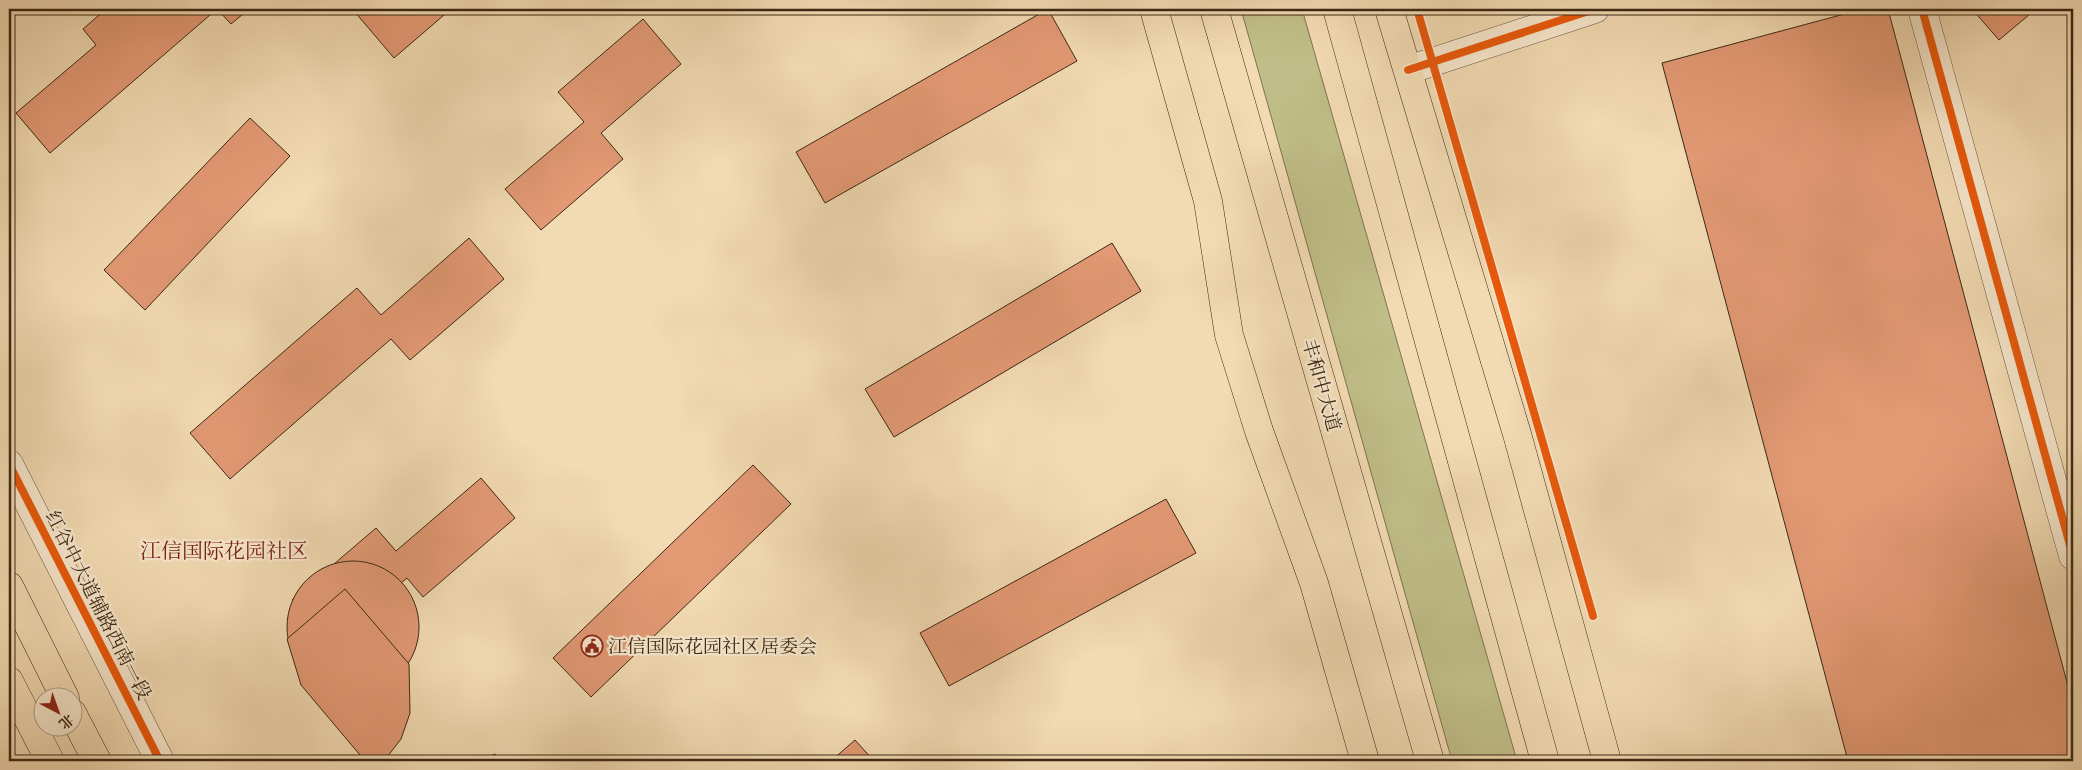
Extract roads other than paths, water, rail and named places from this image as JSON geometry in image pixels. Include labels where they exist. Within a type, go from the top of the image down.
[{"type":"main road","points":[[1154,9],[1208,202],[1229,335],[1259,431],[1314,583],[1366,761]]},
{"type":"main road","name":"丰和中大道","points":[[1214,9],[1430,761]]},
{"type":"main road","points":[[1337,9],[1545,761]]},
{"type":"main road","points":[[1389,9],[1517,434],[1608,761]]},
{"type":"main road","points":[[9,586],[60,688]]},
{"type":"main road","points":[[9,681],[50,761]]},
{"type":"main road","points":[[82,732],[97,761]]},
{"type":"street","points":[[1408,70],[1595,9]]},
{"type":"street","points":[[1922,9],[2073,556]]},
{"type":"street","name":"红谷中大道辅路西南一段","points":[[9,464],[160,761]]},
{"type":"place","name":"江信国际花园社区居委会","points":[[592,646]]},
{"type":"district","name":"江信国际花园社区","points":[[224,551]]}]
